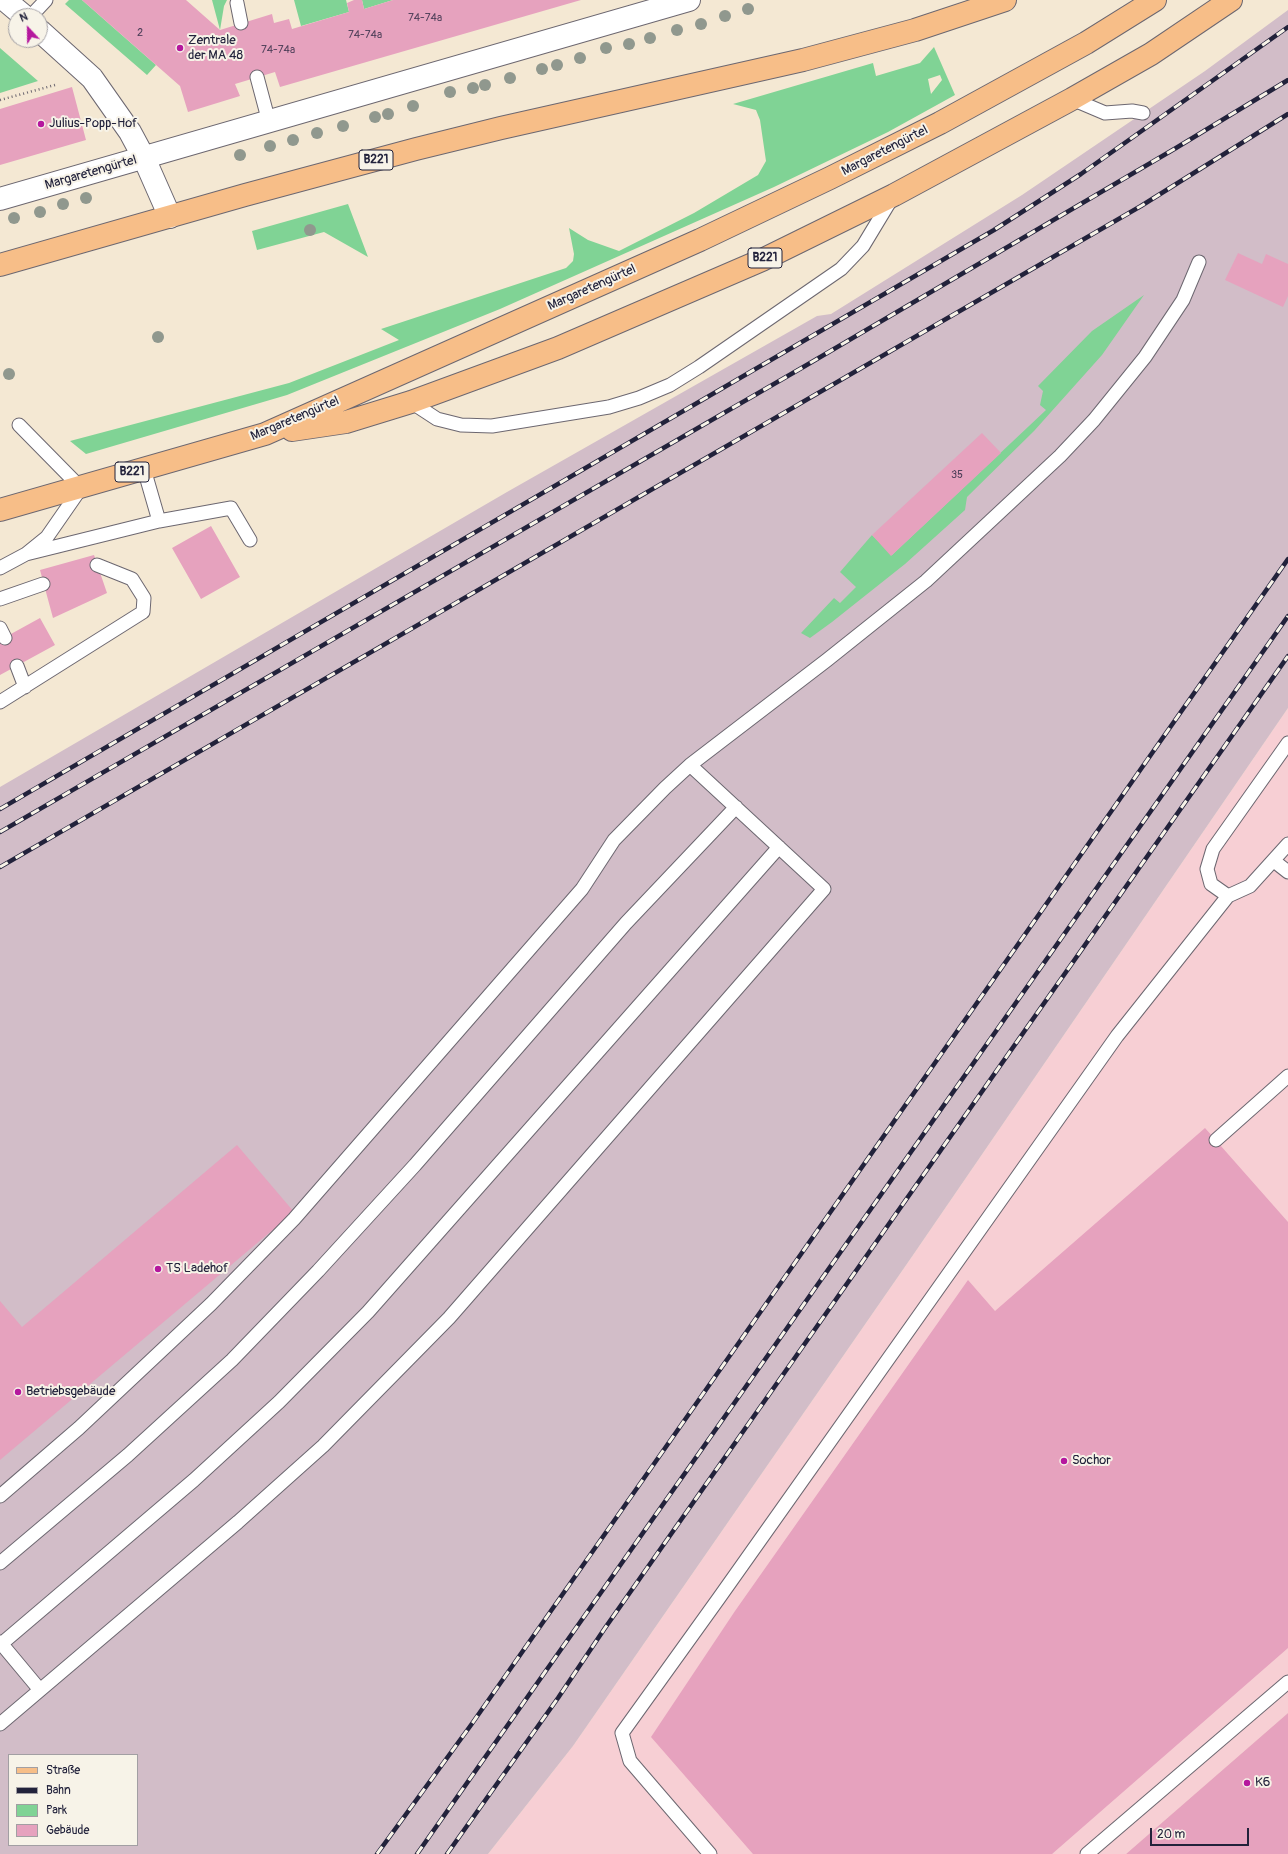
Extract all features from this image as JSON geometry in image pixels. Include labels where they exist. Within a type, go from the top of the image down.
[{"type":"main road","points":[[998,3],[1012,0]]},
{"type":"main road","name":"Margaretengürtel","points":[[0,510],[265,434],[693,243],[830,178],[954,116],[1086,43],[1155,0]]},
{"type":"main road","name":"B221","points":[[265,434],[346,422],[411,402],[558,348],[762,260],[894,195],[1072,100],[1151,54],[1231,0]]},
{"type":"main road","name":"B221","points":[[0,266],[379,159],[501,128],[803,60],[915,30],[998,3]]},
{"type":"street","points":[[5,0],[14,8]]},
{"type":"street","name":"Margaretengürtel","points":[[0,199],[269,122],[482,58],[689,0]]},
{"type":"street","points":[[48,38],[88,75],[130,132],[144,158],[170,217]]},
{"type":"lane","points":[[38,8],[46,0]]},
{"type":"lane","points":[[237,3],[241,23]]},
{"type":"lane","points":[[257,77],[269,122]]},
{"type":"lane","points":[[1072,100],[1105,113],[1126,111],[1143,113]]},
{"type":"lane","points":[[411,402],[437,419],[461,425],[492,426],[609,407],[639,398],[670,385],[699,367],[841,269],[863,246],[894,195]]},
{"type":"lane","points":[[0,1496],[79,1428],[211,1304],[294,1219],[582,890],[614,840],[665,788],[690,765],[926,581],[1060,456],[1094,420],[1145,357],[1183,300],[1199,262]]},
{"type":"lane","points":[[0,568],[26,554],[47,537],[81,488],[19,425]]},
{"type":"lane","points":[[144,469],[159,522]]},
{"type":"lane","points":[[26,554],[159,522],[232,508],[250,540]]},
{"type":"lane","points":[[0,702],[143,612],[144,598],[132,579],[97,565]]},
{"type":"lane","points":[[0,599],[43,584]]},
{"type":"lane","points":[[17,666],[25,687]]},
{"type":"lane","points":[[1228,896],[1211,884],[1207,869],[1213,850],[1288,743]]},
{"type":"lane","points":[[0,1724],[238,1522],[323,1446],[454,1312],[824,889],[690,765]]},
{"type":"lane","points":[[0,1563],[128,1455],[232,1360],[313,1277],[414,1165],[626,923],[736,807]]},
{"type":"lane","points":[[710,1854],[630,1761],[622,1733],[1117,1036],[1228,896],[1250,886],[1288,844]]},
{"type":"lane","points":[[40,1690],[0,1644],[194,1480],[279,1402],[368,1312],[779,847]]},
{"type":"lane","points":[[1274,860],[1288,872]]},
{"type":"lane","points":[[1216,1140],[1288,1076]]},
{"type":"lane","points":[[1087,1854],[1288,1682]]},
{"type":"path","points":[[0,100],[88,75]]},
{"type":"shaded area","points":[[1288,10],[1288,708],[911,1258],[573,1746],[488,1854],[0,1854],[0,787],[507,492],[817,316],[831,314],[1022,195],[1205,71]]},
{"type":"shaded area","name":"Sochor","points":[[1288,708],[1288,1713],[1126,1854],[488,1854],[573,1746],[911,1258]]},
{"type":"green space","points":[[69,0],[82,0],[156,65],[147,75],[65,4]]},
{"type":"green space","points":[[212,0],[227,0],[224,6],[220,30]]},
{"type":"green space","points":[[294,0],[346,0],[349,12],[301,26]]},
{"type":"green space","points":[[362,0],[393,0],[364,9]]},
{"type":"green space","points":[[934,47],[955,95],[888,132],[774,187],[500,309],[287,395],[86,454],[70,441],[289,383],[399,340],[381,329],[566,268],[573,261],[574,254],[569,228],[588,240],[619,251],[694,213],[758,175],[766,161],[760,120],[756,110],[733,104],[873,63],[876,76],[920,63]],"holes":[[[940,75],[942,80],[931,94],[928,79]]]},
{"type":"green space","points":[[0,48],[38,81],[0,93]]},
{"type":"green space","points":[[348,204],[368,257],[324,232],[257,250],[252,231]]},
{"type":"green space","points":[[1144,295],[1102,355],[1034,431],[967,497],[965,510],[905,564],[832,622],[810,638],[801,633],[834,598],[840,603],[856,587],[840,572],[872,535],[892,555],[1046,410],[1040,405],[1043,391],[1038,386],[1092,331]]},
{"type":"building","points":[[82,0],[186,0],[220,30],[272,14],[274,23],[289,19],[292,29],[349,12],[347,3],[354,0],[362,0],[364,9],[393,0],[581,0],[280,87],[275,72],[235,84],[240,96],[188,112],[180,86]]},
{"type":"building","name":"Julius-Popp-Hof","points":[[72,87],[86,140],[0,165],[0,109]]},
{"type":"building","points":[[1238,253],[1262,264],[1266,254],[1288,264],[1288,296],[1283,307],[1225,280]]},
{"type":"building","points":[[982,433],[1001,453],[891,556],[872,535]]},
{"type":"building","points":[[211,526],[240,577],[201,599],[172,548]]},
{"type":"building","points":[[94,555],[107,593],[53,618],[40,570]]},
{"type":"building","points":[[40,618],[55,645],[0,675],[0,640]]},
{"type":"building","name":"Sochor","points":[[1205,1128],[1288,1222],[1288,1648],[1052,1854],[753,1854],[651,1737],[735,1611],[968,1280],[995,1311]]},
{"type":"building","name":"TS Ladehof","points":[[237,1145],[294,1212],[0,1460],[0,1301],[22,1327]]},
{"type":"building","name":"K6","points":[[1288,1713],[1288,1854],[1126,1854]]},
{"type":"railway","points":[[0,809],[994,230],[1081,174],[1288,27]]},
{"type":"railway","points":[[0,832],[805,366],[1176,148],[1288,80]]},
{"type":"railway","points":[[0,867],[1141,206],[1288,114]]},
{"type":"railway","points":[[377,1854],[471,1725],[1288,559]]},
{"type":"railway","points":[[417,1854],[1288,616]]},
{"type":"railway","points":[[447,1854],[558,1698],[605,1628],[1288,656]]},
{"type":"place","name":"Zentrale der MA 48","points":[[180,48]]},
{"type":"place","name":"Julius-Popp-Hof","points":[[41,124]]},
{"type":"place","name":"TS Ladehof","points":[[158,1269]]},
{"type":"place","name":"Betriebsgebäude","points":[[18,1392]]},
{"type":"place","name":"Sochor","points":[[1064,1461]]},
{"type":"place","name":"K6","points":[[1247,1783]]}]
